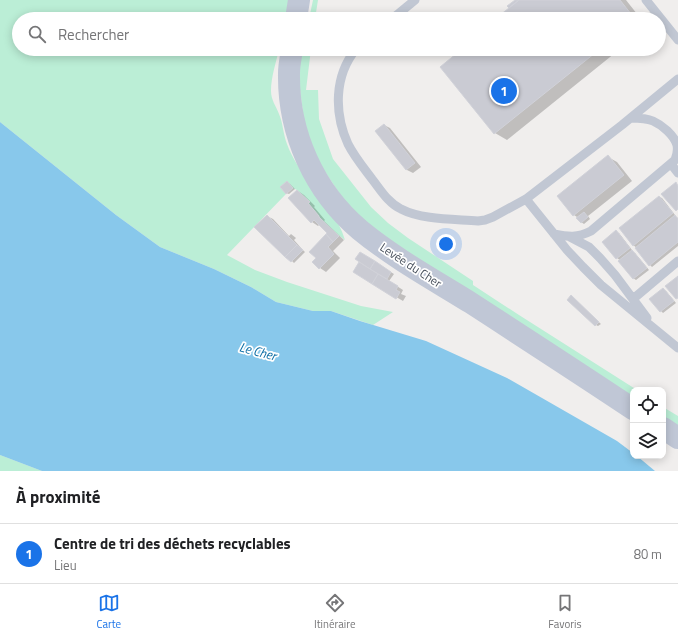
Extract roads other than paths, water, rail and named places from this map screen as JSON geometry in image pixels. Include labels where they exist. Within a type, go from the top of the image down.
[{"type":"street","points":[[297,12],[299,0]]},
{"type":"street","name":"Levée du Cher","points":[[291,56],[289,72],[290,91],[292,110],[299,142],[308,162],[324,189],[334,203],[348,218],[360,230],[399,259],[457,294],[630,406]]},
{"type":"street","points":[[666,430],[678,438]]},
{"type":"lane","points":[[400,12],[415,0]]},
{"type":"lane","points":[[646,0],[656,12]]},
{"type":"lane","points":[[666,25],[678,40]]},
{"type":"lane","points":[[351,56],[342,75],[338,94],[338,107],[348,144],[355,156],[388,200],[400,209],[414,215],[428,217],[485,220],[526,199],[631,118],[678,79]]},
{"type":"lane","points":[[570,237],[578,236],[591,231],[675,160],[678,150],[677,144],[669,132],[653,121],[631,118]]},
{"type":"lane","points":[[671,164],[678,173]]},
{"type":"lane","points":[[526,199],[554,234],[601,285],[678,348]]},
{"type":"lane","points":[[554,234],[570,237],[583,243],[595,252],[615,275],[654,329]]},
{"type":"lane","points":[[633,299],[678,261]]},
{"type":"water","name":"Le Cher","points":[[0,122],[116,215],[160,247],[214,269],[251,287],[276,302],[313,311],[331,311],[426,341],[507,378],[617,441],[630,451],[630,459],[641,459],[655,471],[42,471],[0,455]]},
{"type":"place","name":"Centre de tri des déchets recyclables","points":[[504,91]]}]
